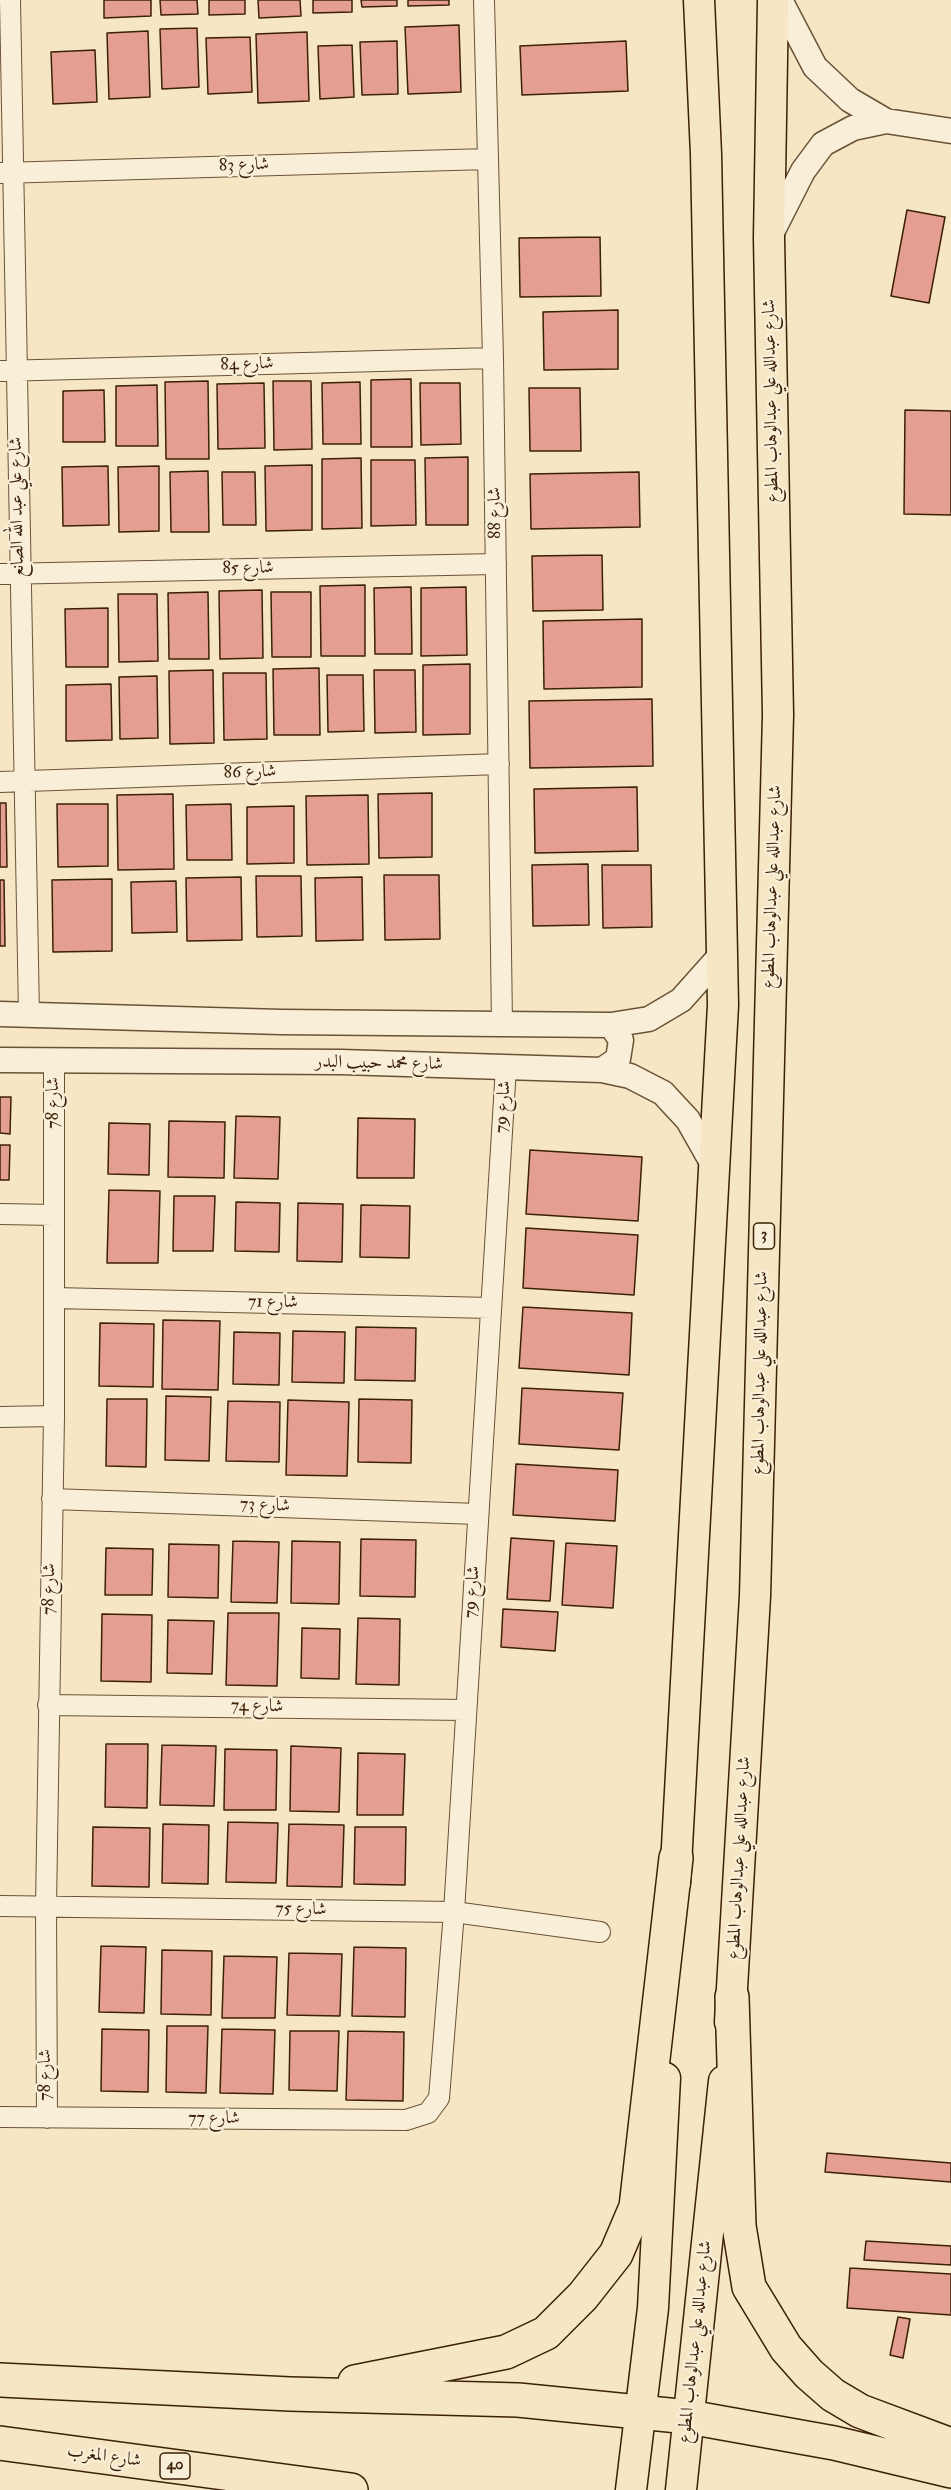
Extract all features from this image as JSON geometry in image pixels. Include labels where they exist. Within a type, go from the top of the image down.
[{"type":"highway","points":[[290,2394],[506,2352],[546,2333],[584,2296],[616,2254],[636,2207],[676,1858]]},
{"type":"highway","points":[[732,1997],[739,2226],[749,2287],[786,2348],[809,2374],[833,2395],[860,2411],[951,2445]]},
{"type":"highway","points":[[0,2380],[290,2394],[518,2400],[689,2417],[834,2443],[951,2471]]},
{"type":"highway","name":"شارع المغرب","points":[[0,2443],[351,2490]]},
{"type":"main road","points":[[632,2476],[653,2308],[723,1005],[706,154],[699,0]]},
{"type":"main road","name":"شارع عبدالله علي عبدالوهاب المطوع","points":[[682,2480],[732,1997],[755,1596],[778,715],[769,238],[773,0]]},
{"type":"street","name":"شارع علي عبد الله الصانع","points":[[10,0],[6,173],[9,574],[25,781],[29,1014]]},
{"type":"street","name":"شارع 88","points":[[484,0],[493,358],[502,1025]]},
{"type":"street","points":[[780,0],[806,54],[825,79],[850,100],[886,121]]},
{"type":"street","points":[[769,238],[802,171],[823,144],[853,128],[886,121],[951,131]]},
{"type":"street","name":"شارع 83","points":[[6,173],[487,159]]},
{"type":"street","name":"شارع 84","points":[[8,371],[493,358]]},
{"type":"street","name":"شارع 85","points":[[9,574],[496,564]]},
{"type":"street","name":"شارع 86","points":[[0,782],[499,764]]},
{"type":"street","points":[[0,1014],[281,1022],[611,1025],[649,1019],[681,1000],[722,954]]},
{"type":"street","points":[[341,1062],[332,1049],[333,1032],[346,1021]]},
{"type":"street","points":[[277,1063],[285,1050],[286,1043],[281,1022]]},
{"type":"street","points":[[602,1070],[618,1059],[621,1040],[611,1025]]},
{"type":"street","name":"شارع محمد حبيب البدر","points":[[0,1060],[341,1062],[602,1070],[630,1076],[663,1093],[688,1120],[714,1166]]},
{"type":"street","name":"شارع 78","points":[[47,2118],[46,1906],[54,1416],[54,1060]]},
{"type":"street","name":"شارع 79","points":[[428,2113],[439,2098],[454,1912],[506,1067]]},
{"type":"street","points":[[0,1214],[54,1215]]},
{"type":"street","name":"شارع 71","points":[[54,1298],[491,1308]]},
{"type":"street","points":[[0,1417],[54,1416]]},
{"type":"street","name":"شارع 73","points":[[52,1498],[478,1514]]},
{"type":"street","name":"شارع 74","points":[[48,1705],[466,1710]]},
{"type":"street","name":"شارع 75","points":[[0,1906],[454,1912],[600,1932]]},
{"type":"street","name":"شارع 77","points":[[0,2117],[406,2120],[428,2113]]},
{"type":"building","points":[[104,0],[151,0],[151,16],[104,18]]},
{"type":"building","points":[[160,0],[197,0],[198,14],[161,15]]},
{"type":"building","points":[[209,0],[245,0],[245,14],[209,15]]},
{"type":"building","points":[[258,0],[300,0],[301,16],[259,18]]},
{"type":"building","points":[[313,0],[352,0],[352,12],[313,13]]},
{"type":"building","points":[[361,0],[397,0],[397,6],[362,7]]},
{"type":"building","points":[[408,0],[449,0],[449,5],[408,6]]},
{"type":"building","points":[[459,25],[461,92],[408,94],[405,27]]},
{"type":"building","points":[[197,28],[199,87],[162,89],[160,29]]},
{"type":"building","points":[[148,31],[150,97],[109,99],[107,33]]},
{"type":"building","points":[[307,32],[309,101],[258,103],[256,34]]},
{"type":"building","points":[[250,37],[252,92],[208,94],[206,38]]},
{"type":"building","points":[[397,41],[398,94],[362,95],[360,42]]},
{"type":"building","points":[[626,41],[628,91],[522,95],[520,46]]},
{"type":"building","points":[[352,45],[354,97],[320,99],[318,46]]},
{"type":"building","points":[[95,50],[97,102],[53,104],[51,52]]},
{"type":"building","points":[[907,210],[945,217],[929,303],[891,296]]},
{"type":"building","points":[[600,237],[601,296],[520,297],[519,238]]},
{"type":"building","points":[[618,310],[618,369],[544,370],[543,312]]},
{"type":"building","points":[[411,379],[412,447],[371,447],[371,380]]},
{"type":"building","points":[[208,381],[209,459],[166,459],[165,382]]},
{"type":"building","points":[[273,381],[311,381],[312,449],[274,450]]},
{"type":"building","points":[[360,382],[361,444],[323,444],[322,383]]},
{"type":"building","points":[[264,383],[265,448],[218,449],[217,384]]},
{"type":"building","points":[[420,383],[460,383],[461,444],[421,445]]},
{"type":"building","points":[[157,385],[158,446],[116,446],[116,386]]},
{"type":"building","points":[[529,388],[580,388],[581,451],[530,451]]},
{"type":"building","points":[[104,390],[105,442],[63,442],[63,391]]},
{"type":"building","points":[[905,410],[951,411],[951,515],[904,514]]},
{"type":"building","points":[[468,457],[468,525],[426,525],[425,458]]},
{"type":"building","points":[[361,458],[362,528],[322,529],[322,459]]},
{"type":"building","points":[[371,460],[415,460],[416,525],[371,526]]},
{"type":"building","points":[[312,465],[312,530],[266,531],[265,466]]},
{"type":"building","points":[[108,466],[109,525],[63,526],[62,467]]},
{"type":"building","points":[[159,466],[159,531],[119,532],[118,467]]},
{"type":"building","points":[[208,471],[209,532],[171,532],[170,472]]},
{"type":"building","points":[[222,472],[255,472],[256,525],[223,525]]},
{"type":"building","points":[[639,472],[640,527],[531,529],[530,474]]},
{"type":"building","points":[[602,555],[603,610],[533,611],[532,556]]},
{"type":"building","points":[[365,585],[365,656],[321,656],[320,586]]},
{"type":"building","points":[[411,587],[412,654],[375,654],[374,588]]},
{"type":"building","points":[[466,587],[467,655],[421,656],[421,588]]},
{"type":"building","points":[[262,590],[263,658],[220,659],[219,591]]},
{"type":"building","points":[[208,592],[209,659],[169,659],[168,593]]},
{"type":"building","points":[[271,592],[311,592],[311,657],[272,657]]},
{"type":"building","points":[[118,594],[157,594],[158,661],[119,662]]},
{"type":"building","points":[[108,608],[108,667],[66,667],[65,609]]},
{"type":"building","points":[[642,619],[642,687],[544,689],[543,621]]},
{"type":"building","points":[[470,664],[470,734],[423,735],[423,665]]},
{"type":"building","points":[[319,668],[320,735],[274,735],[273,669]]},
{"type":"building","points":[[213,670],[214,743],[170,744],[169,671]]},
{"type":"building","points":[[374,670],[415,670],[416,732],[375,733]]},
{"type":"building","points":[[223,673],[266,673],[267,739],[224,740]]},
{"type":"building","points":[[327,675],[363,675],[364,731],[328,732]]},
{"type":"building","points":[[157,676],[158,738],[120,739],[119,677]]},
{"type":"building","points":[[111,684],[112,740],[66,741],[66,685]]},
{"type":"building","points":[[652,699],[653,766],[530,768],[529,701]]},
{"type":"building","points":[[637,787],[638,851],[535,853],[534,789]]},
{"type":"building","points":[[432,793],[432,857],[379,858],[378,794]]},
{"type":"building","points":[[173,794],[174,869],[118,870],[117,795]]},
{"type":"building","points":[[368,795],[369,864],[307,865],[306,796]]},
{"type":"building","points":[[0,803],[6,803],[7,867],[0,867]]},
{"type":"building","points":[[57,804],[108,804],[108,866],[58,867]]},
{"type":"building","points":[[231,804],[232,860],[187,860],[186,805]]},
{"type":"building","points":[[294,806],[294,863],[247,864],[247,807]]},
{"type":"building","points":[[588,864],[589,925],[533,926],[532,865]]},
{"type":"building","points":[[602,865],[651,865],[652,927],[603,928]]},
{"type":"building","points":[[384,875],[439,875],[440,939],[385,940]]},
{"type":"building","points":[[256,876],[301,876],[302,936],[257,937]]},
{"type":"building","points":[[241,877],[242,940],[187,941],[186,878]]},
{"type":"building","points":[[362,877],[363,940],[316,941],[315,878]]},
{"type":"building","points":[[112,879],[112,951],[53,952],[52,880]]},
{"type":"building","points":[[0,880],[4,880],[5,946],[0,946]]},
{"type":"building","points":[[176,881],[177,932],[132,933],[131,882]]},
{"type":"building","points":[[0,1097],[11,1097],[10,1134],[0,1133]]},
{"type":"building","points":[[236,1116],[280,1117],[278,1179],[234,1178]]},
{"type":"building","points":[[358,1118],[415,1119],[414,1178],[357,1178]]},
{"type":"building","points":[[169,1121],[225,1122],[224,1178],[168,1177]]},
{"type":"building","points":[[109,1123],[150,1124],[149,1175],[108,1174]]},
{"type":"building","points":[[0,1145],[10,1145],[9,1180],[0,1180]]},
{"type":"building","points":[[530,1150],[642,1157],[638,1221],[526,1214]]},
{"type":"building","points":[[109,1190],[160,1191],[158,1263],[107,1263]]},
{"type":"building","points":[[174,1196],[215,1196],[213,1251],[173,1251]]},
{"type":"building","points":[[236,1202],[280,1203],[279,1252],[235,1251]]},
{"type":"building","points":[[298,1203],[343,1204],[342,1262],[297,1261]]},
{"type":"building","points":[[361,1205],[410,1206],[409,1258],[360,1257]]},
{"type":"building","points":[[526,1228],[638,1235],[634,1295],[523,1288]]},
{"type":"building","points":[[523,1307],[632,1313],[629,1375],[519,1368]]},
{"type":"building","points":[[163,1320],[220,1321],[218,1390],[162,1389]]},
{"type":"building","points":[[100,1323],[154,1324],[153,1387],[99,1386]]},
{"type":"building","points":[[356,1327],[416,1328],[415,1381],[355,1380]]},
{"type":"building","points":[[293,1331],[345,1332],[344,1383],[292,1382]]},
{"type":"building","points":[[234,1332],[280,1333],[279,1385],[233,1384]]},
{"type":"building","points":[[522,1388],[623,1393],[619,1450],[519,1444]]},
{"type":"building","points":[[166,1396],[211,1397],[209,1461],[165,1460]]},
{"type":"building","points":[[107,1399],[147,1399],[146,1467],[106,1466]]},
{"type":"building","points":[[359,1399],[412,1400],[411,1463],[358,1462]]},
{"type":"building","points":[[288,1400],[349,1402],[347,1476],[286,1475]]},
{"type":"building","points":[[228,1401],[280,1402],[279,1462],[226,1461]]},
{"type":"building","points":[[516,1464],[618,1470],[615,1521],[513,1515]]},
{"type":"building","points":[[511,1538],[554,1541],[550,1601],[507,1599]]},
{"type":"building","points":[[361,1539],[416,1540],[415,1597],[360,1596]]},
{"type":"building","points":[[233,1541],[279,1542],[277,1603],[231,1602]]},
{"type":"building","points":[[292,1541],[340,1542],[339,1604],[291,1603]]},
{"type":"building","points":[[566,1543],[617,1546],[613,1608],[562,1605]]},
{"type":"building","points":[[169,1544],[219,1545],[218,1598],[168,1597]]},
{"type":"building","points":[[106,1548],[153,1549],[152,1595],[105,1595]]},
{"type":"building","points":[[503,1609],[558,1612],[555,1651],[501,1647]]},
{"type":"building","points":[[228,1613],[279,1613],[277,1686],[226,1685]]},
{"type":"building","points":[[102,1614],[152,1615],[151,1682],[101,1681]]},
{"type":"building","points":[[358,1618],[400,1619],[399,1685],[356,1684]]},
{"type":"building","points":[[168,1620],[214,1621],[212,1674],[167,1673]]},
{"type":"building","points":[[302,1628],[340,1629],[339,1679],[301,1678]]},
{"type":"building","points":[[106,1744],[148,1744],[147,1808],[105,1807]]},
{"type":"building","points":[[162,1745],[216,1746],[214,1806],[160,1805]]},
{"type":"building","points":[[291,1746],[341,1748],[339,1812],[290,1811]]},
{"type":"building","points":[[225,1749],[277,1750],[276,1810],[224,1810]]},
{"type":"building","points":[[358,1753],[405,1754],[403,1815],[357,1815]]},
{"type":"building","points":[[228,1822],[278,1823],[276,1883],[226,1882]]},
{"type":"building","points":[[163,1824],[209,1825],[208,1884],[162,1883]]},
{"type":"building","points":[[289,1824],[344,1825],[342,1887],[287,1886]]},
{"type":"building","points":[[93,1827],[150,1828],[149,1887],[92,1886]]},
{"type":"building","points":[[355,1827],[406,1827],[405,1885],[354,1884]]},
{"type":"building","points":[[101,1946],[146,1947],[144,2013],[99,2012]]},
{"type":"building","points":[[354,1947],[406,1948],[405,2017],[352,2016]]},
{"type":"building","points":[[162,1950],[212,1951],[211,2015],[161,2014]]},
{"type":"building","points":[[289,1953],[342,1954],[340,2016],[287,2015]]},
{"type":"building","points":[[224,1956],[277,1957],[275,2018],[222,2018]]},
{"type":"building","points":[[167,2026],[208,2026],[206,2093],[166,2092]]},
{"type":"building","points":[[102,2029],[149,2030],[148,2092],[101,2091]]},
{"type":"building","points":[[222,2029],[275,2030],[273,2094],[220,2093]]},
{"type":"building","points":[[290,2031],[339,2031],[337,2091],[289,2090]]},
{"type":"building","points":[[348,2031],[404,2032],[403,2101],[346,2100]]},
{"type":"building","points":[[827,2153],[951,2163],[951,2182],[825,2172]]},
{"type":"building","points":[[866,2241],[951,2246],[951,2265],[864,2260]]},
{"type":"building","points":[[850,2268],[951,2274],[951,2315],[847,2308]]},
{"type":"building","points":[[898,2317],[910,2319],[903,2358],[890,2355]]}]
